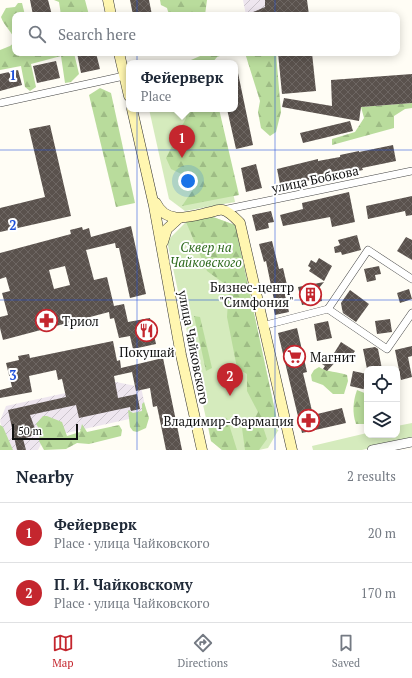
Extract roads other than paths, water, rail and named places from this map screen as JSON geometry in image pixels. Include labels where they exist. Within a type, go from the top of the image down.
[{"type":"main road","points":[[108,0],[110,12]]},
{"type":"main road","points":[[120,56],[126,84]]},
{"type":"main road","name":"улица Чайковского","points":[[133,112],[163,248],[181,355],[202,450]]},
{"type":"main road","name":"улица Чайковского","points":[[152,196],[163,213],[169,217],[179,218]]},
{"type":"main road","points":[[179,218],[222,210],[233,216],[240,223],[262,326],[292,450]]},
{"type":"main road","name":"улица Чайковского","points":[[163,248],[163,241],[167,229],[179,218]]},
{"type":"street","points":[[0,104],[124,76]]},
{"type":"street","name":"улица Бобкова","points":[[222,210],[412,171]]},
{"type":"street","points":[[262,326],[328,309],[368,250],[412,279]]},
{"type":"street","points":[[328,309],[388,348],[412,313]]},
{"type":"street","points":[[372,450],[412,442]]},
{"type":"place","name":"Фейерверк","points":[[182,158]]},
{"type":"place","name":"Бизнес-центр \"Симфония\"","points":[[310,294]]},
{"type":"place","name":"Триол","points":[[47,321]]},
{"type":"place","name":"Покушай","points":[[147,330]]},
{"type":"place","name":"Магнит","points":[[294,357]]},
{"type":"place","name":"П. И. Чайковскому","points":[[230,396]]},
{"type":"place","name":"Владимир-Фармация","points":[[309,421]]},
{"type":"park label","name":"Сквер на Чайковского","points":[[206,254]]}]
